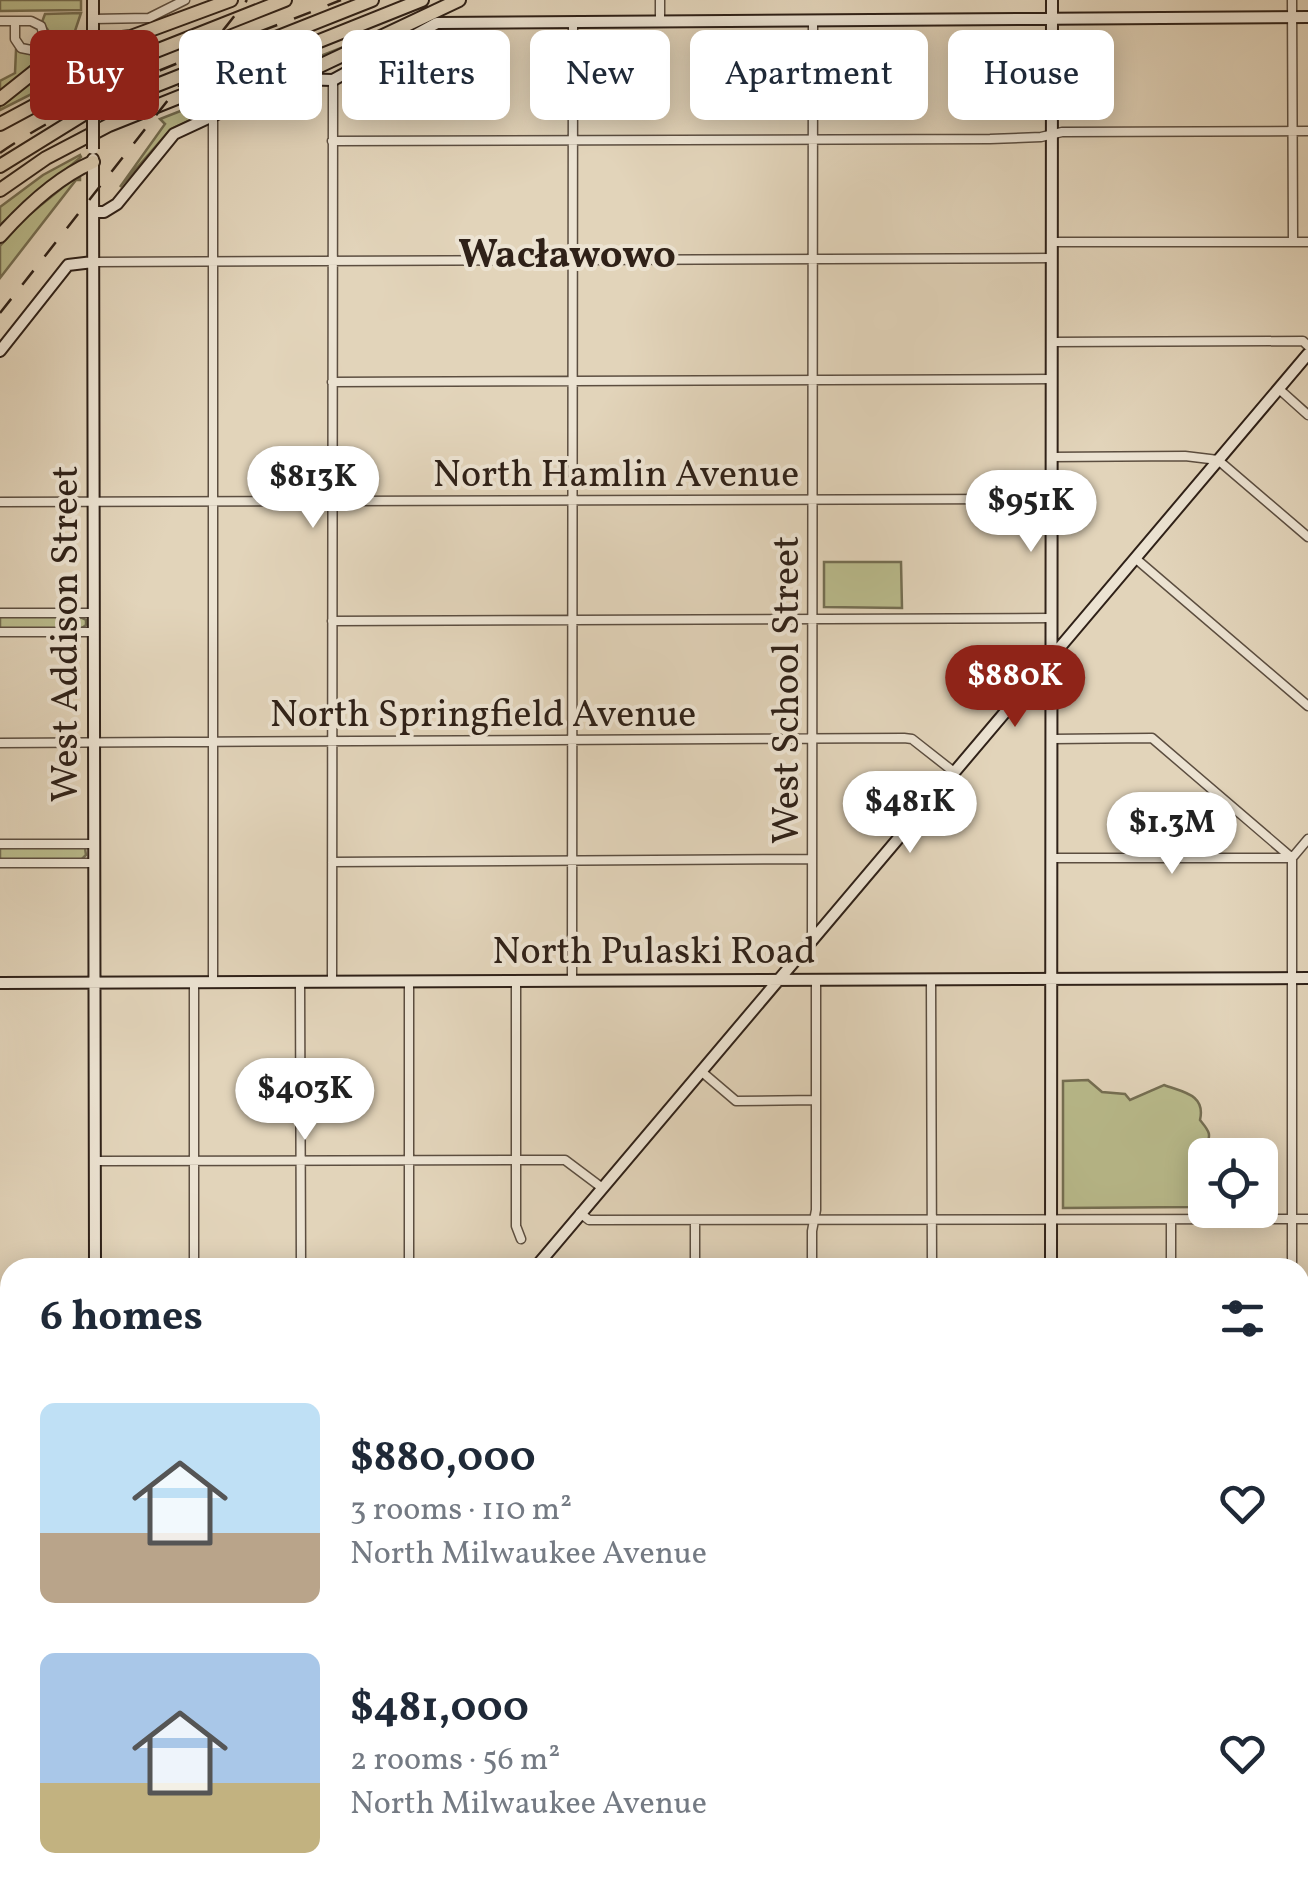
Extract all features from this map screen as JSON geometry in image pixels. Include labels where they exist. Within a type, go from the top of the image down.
[{"type":"highway","points":[[155,30],[231,0]]},
{"type":"highway","points":[[0,124],[71,86],[285,0]]},
{"type":"highway","points":[[0,166],[84,114],[372,0]]},
{"type":"highway","points":[[0,190],[46,158],[109,125],[422,0]]},
{"type":"highway","points":[[322,65],[459,0]]},
{"type":"highway","points":[[0,99],[30,75]]},
{"type":"highway","points":[[0,236],[93,156]]},
{"type":"main road","name":"West Addison Street","points":[[93,0],[93,30]]},
{"type":"main road","points":[[1051,1258],[1052,0]]},
{"type":"main road","points":[[322,80],[333,80],[437,23],[1308,17]]},
{"type":"main road","name":"West Addison Street","points":[[93,120],[94,1258]]},
{"type":"main road","points":[[94,212],[104,212],[117,204],[174,134],[205,120]]},
{"type":"main road","points":[[0,351],[68,265],[93,262]]},
{"type":"main road","points":[[543,1258],[1308,354]]},
{"type":"main road","name":"North Pulaski Road","points":[[0,983],[1308,978]]},
{"type":"street","points":[[93,18],[149,18],[184,0]]},
{"type":"street","points":[[660,0],[660,21]]},
{"type":"street","points":[[1292,0],[1293,242]]},
{"type":"street","name":"West School Street","points":[[812,20],[812,941]]},
{"type":"street","points":[[0,22],[31,21],[41,26],[44,36],[40,46],[31,50],[21,48],[15,39],[15,22]]},
{"type":"street","points":[[572,22],[572,980]]},
{"type":"street","points":[[332,982],[333,80]]},
{"type":"street","points":[[213,982],[214,120]]},
{"type":"street","points":[[332,142],[990,139],[1079,132],[1308,131]]},
{"type":"street","points":[[1052,242],[1308,242]]},
{"type":"street","points":[[93,262],[1052,258]]},
{"type":"street","points":[[1052,342],[1303,342],[1308,346]]},
{"type":"street","points":[[332,382],[1052,378]]},
{"type":"street","points":[[1278,389],[1308,415]]},
{"type":"street","points":[[1052,457],[1185,456],[1218,460],[1308,537]]},
{"type":"street","name":"North Hamlin Avenue","points":[[0,502],[1051,500]]},
{"type":"street","points":[[1135,558],[1308,706]]},
{"type":"street","points":[[0,613],[94,613]]},
{"type":"street","points":[[332,621],[1051,618]]},
{"type":"street","points":[[0,632],[94,632]]},
{"type":"street","name":"North Springfield Avenue","points":[[0,743],[909,738],[954,772]]},
{"type":"street","points":[[1052,739],[1152,738],[1292,858]]},
{"type":"street","points":[[1292,1258],[1292,858],[1308,838]]},
{"type":"street","points":[[0,844],[94,844]]},
{"type":"street","points":[[1052,858],[1292,858]]},
{"type":"street","points":[[332,862],[812,859]]},
{"type":"street","points":[[0,863],[94,863]]},
{"type":"street","points":[[812,1258],[816,980]]},
{"type":"street","points":[[932,980],[932,1258]]},
{"type":"street","points":[[409,981],[409,1258]]},
{"type":"street","points":[[516,981],[516,1226],[521,1240]]},
{"type":"street","points":[[194,982],[194,1258]]},
{"type":"street","points":[[300,982],[301,1258]]},
{"type":"street","points":[[702,1072],[736,1101],[816,1100]]},
{"type":"street","points":[[94,1162],[566,1160],[601,1187]]},
{"type":"street","points":[[580,1213],[589,1220],[1308,1219]]},
{"type":"street","points":[[695,1220],[696,1258]]},
{"type":"street","points":[[1171,1258],[1172,1220]]},
{"type":"green space","points":[[0,0],[81,0],[81,10],[0,11]]},
{"type":"green space","points":[[81,13],[75,30],[48,30],[42,22],[45,14]]},
{"type":"green space","points":[[16,50],[30,53],[30,68],[0,93],[0,81],[15,73]]},
{"type":"green space","points":[[30,81],[30,95],[0,110],[0,104]]},
{"type":"green space","points":[[179,112],[179,120],[190,120],[171,129],[120,187],[165,124],[160,119]]},
{"type":"green space","points":[[80,155],[0,225],[0,207],[43,175]]},
{"type":"green space","points":[[80,178],[0,278],[0,246],[25,218],[73,179]]},
{"type":"green space","points":[[824,562],[901,562],[902,608],[824,607]]},
{"type":"green space","points":[[0,616],[78,616],[86,620],[86,625],[81,629],[0,630]]},
{"type":"green space","points":[[0,848],[85,848],[82,859],[0,860]]},
{"type":"green space","points":[[1088,1080],[1102,1092],[1125,1094],[1130,1100],[1164,1085],[1196,1099],[1209,1138],[1188,1138],[1188,1207],[1063,1208],[1063,1081]]},
{"type":"railway","points":[[0,313],[247,0]]},
{"type":"railway","points":[[0,153],[122,86],[341,0]]},
{"type":"district","name":"Wacławowo","points":[[567,253]]}]
